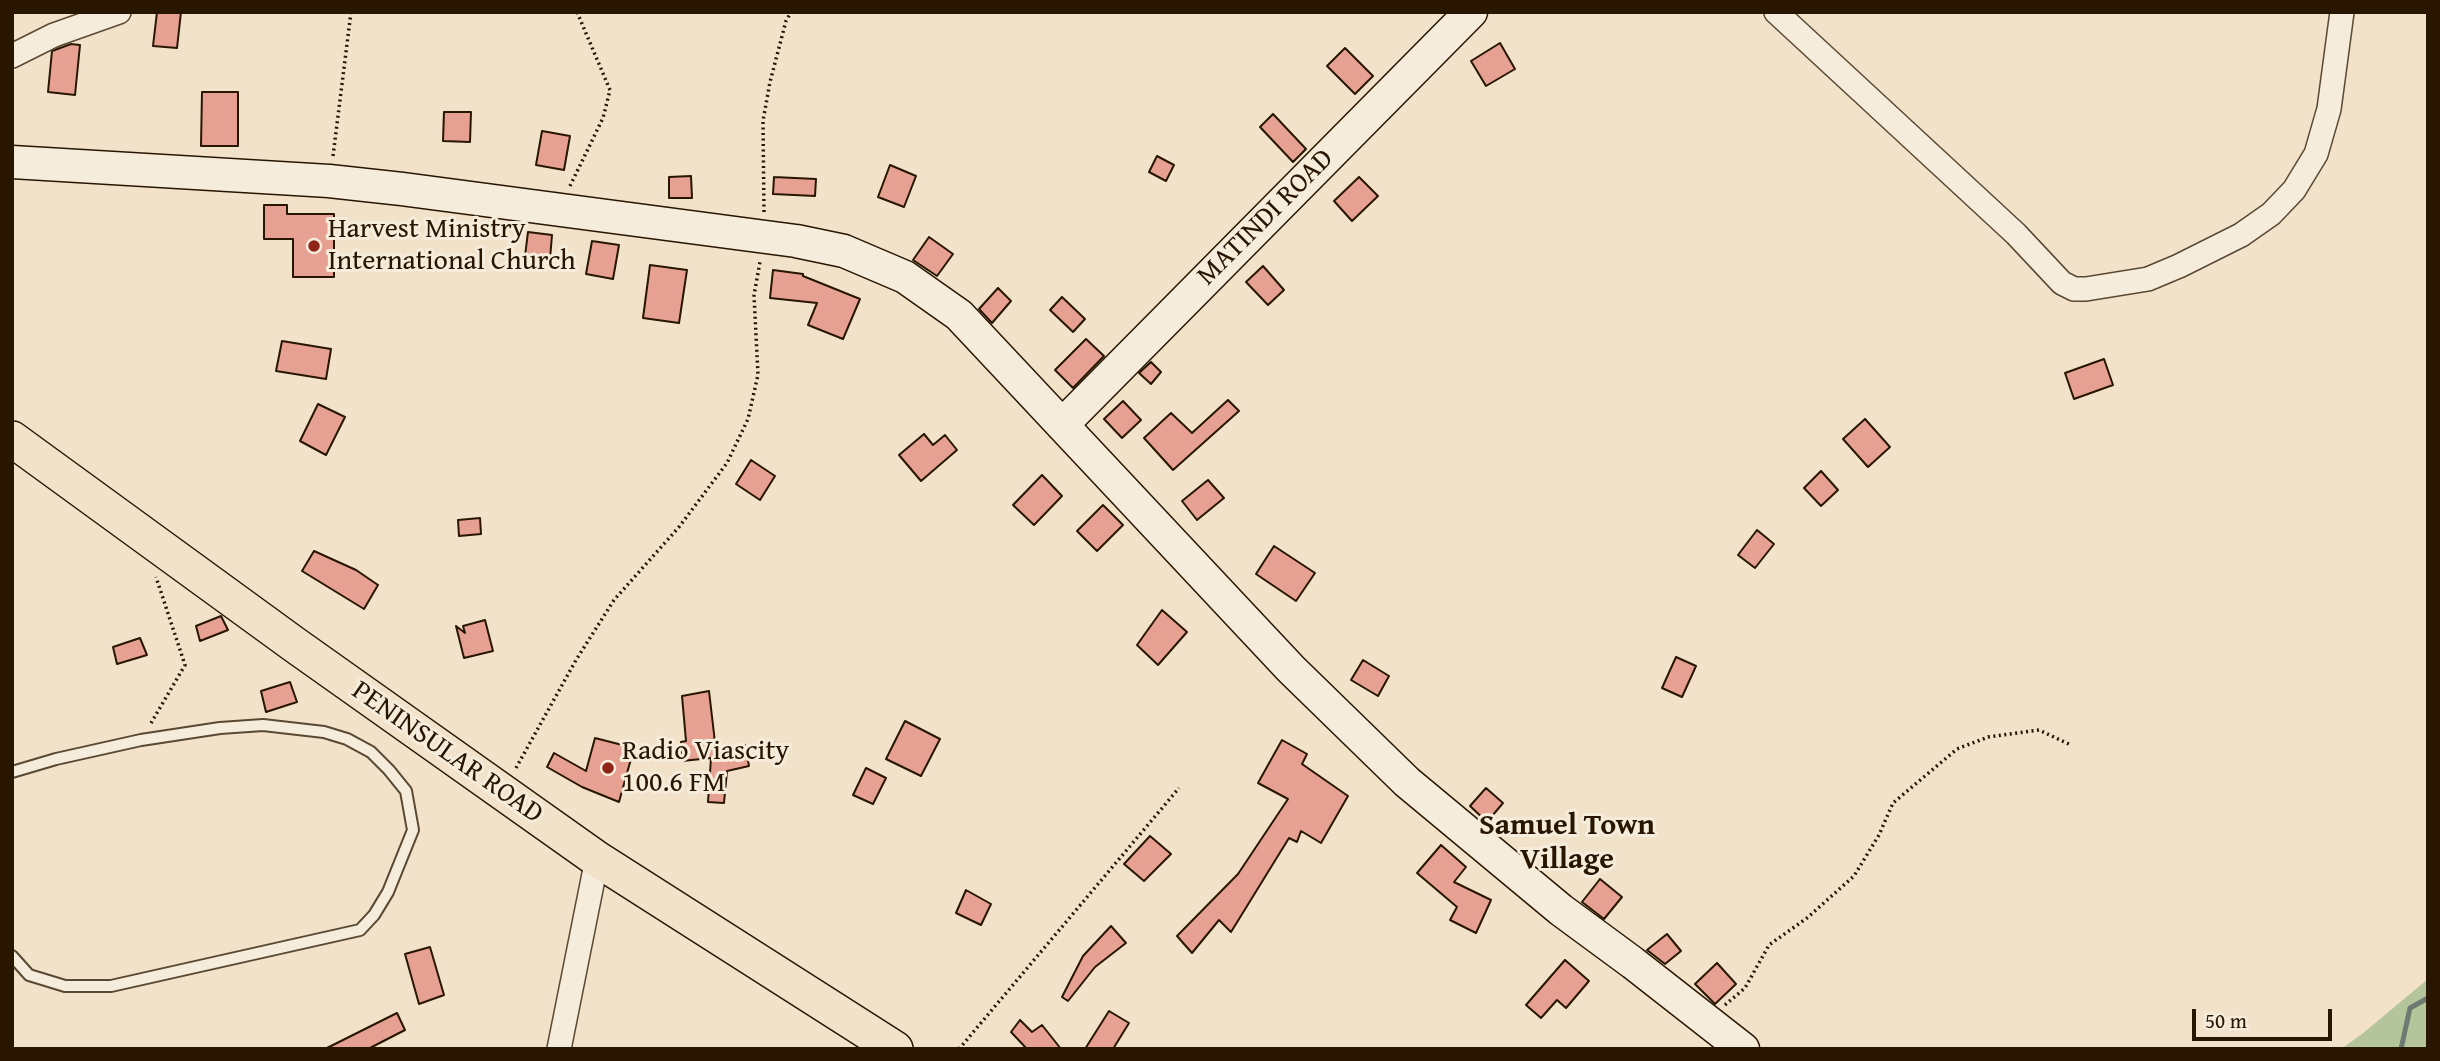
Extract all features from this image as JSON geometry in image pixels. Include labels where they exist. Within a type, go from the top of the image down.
[{"type":"main road","name":"PENINSULAR ROAD","points":[[12,439],[295,645],[597,859],[895,1049]]},
{"type":"street","points":[[12,56],[54,35],[119,12]]},
{"type":"street","name":"MATINDI ROAD","points":[[1062,425],[1471,12]]},
{"type":"street","points":[[1776,12],[2006,225],[2062,283],[2074,289],[2148,279],[2241,235],[2271,214],[2294,190],[2316,154],[2329,109],[2342,12]]},
{"type":"street","points":[[12,162],[329,181],[559,210],[764,237],[844,251],[905,277],[959,315],[1291,669],[1408,782],[1561,910],[1743,1049]]},
{"type":"street","points":[[559,1049],[597,859]]},
{"type":"lane","points":[[12,772],[141,740],[220,728],[263,725],[324,732],[347,739],[371,752],[406,791],[413,830],[388,892],[374,915],[360,930],[111,986],[65,986],[29,975],[12,956]]},
{"type":"path","points":[[329,181],[351,12]]},
{"type":"path","points":[[559,210],[603,118],[610,90],[577,12]]},
{"type":"path","points":[[503,793],[576,660],[614,600],[679,527],[727,463],[748,419],[758,375],[754,295],[764,237],[763,121],[786,21],[792,12]]},
{"type":"path","points":[[141,740],[185,665],[156,577]]},
{"type":"path","points":[[1707,1021],[1745,988],[1769,945],[1807,918],[1854,876],[1879,835],[1893,803],[1957,749],[1988,737],[2039,730],[2071,745]]},
{"type":"path","points":[[959,1049],[1179,788]]},
{"type":"green space","points":[[2428,979],[2428,1049],[2341,1049],[2362,1034]]},
{"type":"building","points":[[157,12],[181,12],[177,48],[153,46]]},
{"type":"building","points":[[1500,43],[1515,69],[1486,86],[1471,61]]},
{"type":"building","points":[[71,44],[80,45],[75,95],[48,92],[52,51]]},
{"type":"building","points":[[1345,48],[1373,76],[1355,94],[1327,66]]},
{"type":"building","points":[[202,92],[238,92],[238,146],[201,146]]},
{"type":"building","points":[[444,112],[471,112],[470,142],[443,141]]},
{"type":"building","points":[[1273,114],[1306,149],[1293,162],[1260,127]]},
{"type":"building","points":[[542,131],[570,136],[564,170],[536,165]]},
{"type":"building","points":[[1157,156],[1174,165],[1166,181],[1149,172]]},
{"type":"building","points":[[890,165],[916,176],[904,207],[878,197]]},
{"type":"building","points":[[691,176],[692,198],[669,198],[669,177]]},
{"type":"building","points":[[774,177],[816,179],[815,196],[773,194]]},
{"type":"building","points":[[1359,177],[1378,196],[1352,221],[1334,201]]},
{"type":"building","name":"Harvest Ministry International Church","points":[[264,205],[287,205],[287,214],[334,214],[334,277],[293,277],[293,239],[264,239]]},
{"type":"building","points":[[528,232],[552,235],[550,259],[525,256]]},
{"type":"building","points":[[929,237],[953,254],[937,276],[913,260]]},
{"type":"building","points":[[592,241],[619,245],[613,279],[586,274]]},
{"type":"building","points":[[650,265],[687,270],[679,323],[643,318]]},
{"type":"building","points":[[1263,266],[1284,290],[1268,305],[1246,282]]},
{"type":"building","points":[[773,270],[803,274],[860,299],[843,339],[808,325],[817,303],[770,298]]},
{"type":"building","points":[[998,288],[1011,301],[992,323],[979,309]]},
{"type":"building","points":[[1062,297],[1085,319],[1073,332],[1050,310]]},
{"type":"building","points":[[1086,339],[1104,356],[1073,388],[1055,370]]},
{"type":"building","points":[[282,341],[331,349],[326,379],[276,371]]},
{"type":"building","points":[[2104,359],[2113,385],[2074,399],[2065,373]]},
{"type":"building","points":[[1151,362],[1161,372],[1151,384],[1139,373]]},
{"type":"building","points":[[1228,400],[1239,411],[1173,470],[1144,438],[1171,413],[1192,433]]},
{"type":"building","points":[[1123,401],[1141,420],[1122,438],[1104,419]]},
{"type":"building","points":[[318,404],[345,417],[326,455],[300,441]]},
{"type":"building","points":[[1865,419],[1890,447],[1868,467],[1843,439]]},
{"type":"building","points":[[924,434],[933,445],[945,435],[957,450],[921,481],[899,455]]},
{"type":"building","points":[[751,460],[775,476],[760,500],[736,484]]},
{"type":"building","points":[[1821,471],[1838,490],[1821,506],[1804,488]]},
{"type":"building","points":[[1042,475],[1062,496],[1034,525],[1013,505]]},
{"type":"building","points":[[1208,480],[1224,498],[1197,520],[1182,501]]},
{"type":"building","points":[[1103,505],[1123,525],[1097,551],[1077,531]]},
{"type":"building","points":[[480,518],[481,534],[459,536],[458,520]]},
{"type":"building","points":[[1757,530],[1774,544],[1755,568],[1738,555]]},
{"type":"building","points":[[1274,546],[1315,573],[1296,601],[1256,574]]},
{"type":"building","points":[[314,551],[356,570],[378,585],[364,609],[302,571]]},
{"type":"building","points":[[1162,610],[1187,632],[1158,665],[1137,645]]},
{"type":"building","points":[[221,616],[228,630],[200,641],[196,626]]},
{"type":"building","points":[[485,620],[493,651],[464,658],[456,626],[465,633],[463,626]]},
{"type":"building","points":[[140,638],[147,655],[117,664],[113,647]]},
{"type":"building","points":[[1676,657],[1696,666],[1682,697],[1662,688]]},
{"type":"building","points":[[1363,660],[1389,676],[1378,696],[1351,680]]},
{"type":"building","points":[[290,682],[297,702],[266,712],[261,691]]},
{"type":"building","points":[[709,691],[716,751],[745,745],[749,766],[727,771],[724,803],[708,802],[711,758],[682,761],[681,742],[686,741],[682,696]]},
{"type":"building","points":[[905,721],[940,739],[921,776],[886,759]]},
{"type":"building","name":"Radio Viascity 100.6 FM","points":[[595,738],[634,748],[619,802],[582,787],[547,767],[554,753],[586,771]]},
{"type":"building","points":[[1282,740],[1307,754],[1302,764],[1348,796],[1321,843],[1301,831],[1297,842],[1289,838],[1231,932],[1219,920],[1192,953],[1177,936],[1238,874],[1288,799],[1258,783]]},
{"type":"building","points":[[866,768],[886,778],[873,804],[853,795]]},
{"type":"building","points":[[1486,788],[1503,803],[1487,822],[1470,806]]},
{"type":"building","points":[[1150,836],[1171,854],[1144,881],[1124,864]]},
{"type":"building","points":[[1441,845],[1466,867],[1454,882],[1491,900],[1476,933],[1450,920],[1457,907],[1417,873]]},
{"type":"building","points":[[1600,879],[1622,897],[1604,919],[1582,902]]},
{"type":"building","points":[[966,890],[991,904],[981,925],[956,913]]},
{"type":"building","points":[[1111,926],[1126,943],[1095,967],[1068,1001],[1062,997],[1083,956]]},
{"type":"building","points":[[1667,934],[1681,951],[1665,964],[1647,950]]},
{"type":"building","points":[[430,947],[444,995],[419,1004],[405,954]]},
{"type":"building","points":[[1565,960],[1589,981],[1566,1008],[1557,1000],[1541,1018],[1526,1005]]},
{"type":"building","points":[[1717,963],[1736,984],[1715,1004],[1695,984]]},
{"type":"building","points":[[1109,1011],[1129,1023],[1113,1049],[1085,1049]]},
{"type":"building","points":[[397,1013],[405,1030],[368,1049],[325,1049]]},
{"type":"building","points":[[1020,1020],[1032,1032],[1042,1025],[1061,1049],[1027,1049],[1011,1032]]},
{"type":"waterway","points":[[2401,1049],[2410,1008],[2428,998]]},
{"type":"place","name":"Harvest Ministry International Church","points":[[314,246]]},
{"type":"place","name":"Radio Viascity 100.6 FM","points":[[608,768]]},
{"type":"district","name":"Samuel Town Village","points":[[1567,843]]}]
